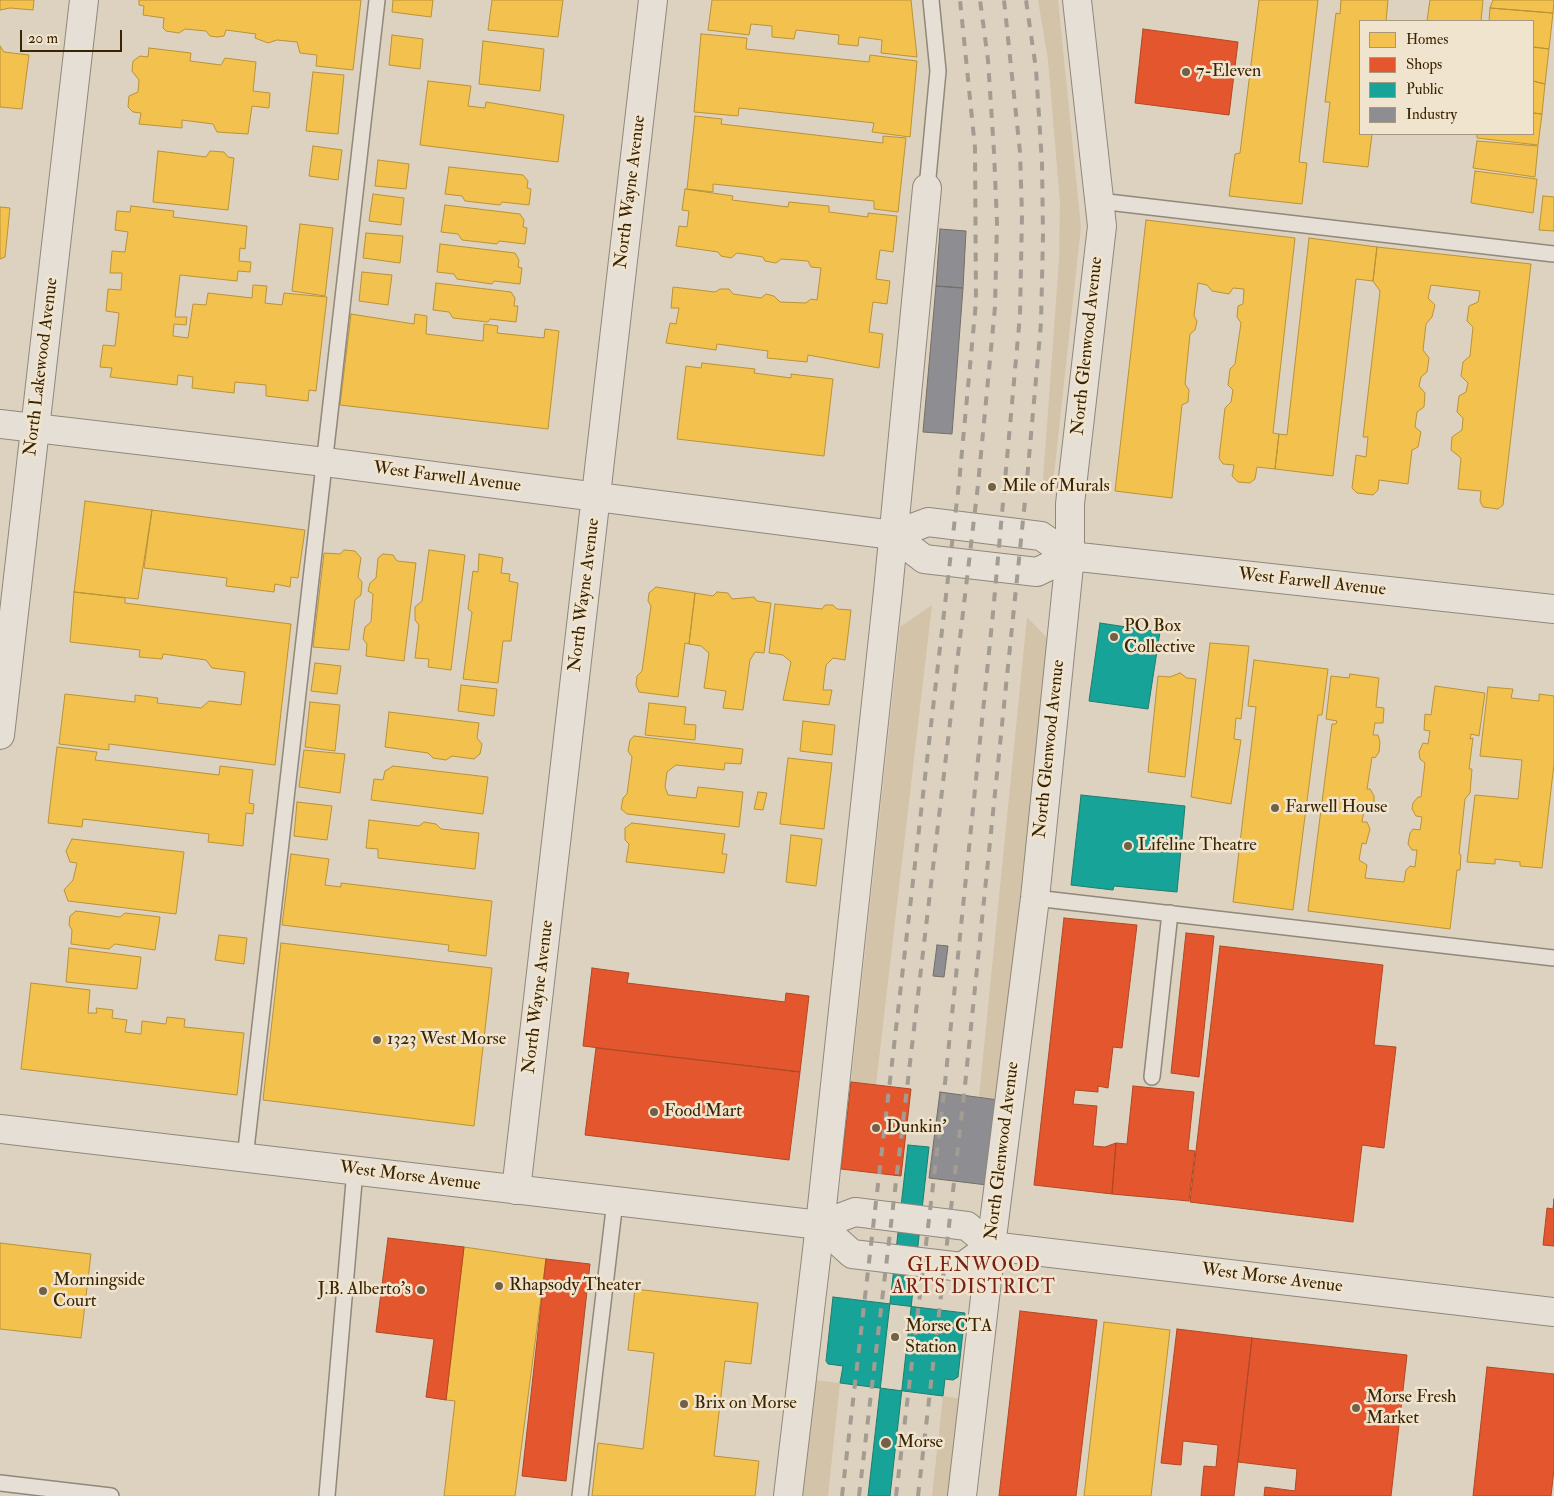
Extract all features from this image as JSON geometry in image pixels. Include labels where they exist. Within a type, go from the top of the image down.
[{"type":"street","name":"North Lakewood Avenue","points":[[0,735],[84,0]]},
{"type":"street","name":"North Wayne Avenue","points":[[516,1190],[653,0]]},
{"type":"street","name":"North Glenwood Avenue","points":[[962,1496],[991,1246],[1035,898],[1070,556],[1070,504],[1102,226],[1077,0]]},
{"type":"street","points":[[788,1496],[820,1225],[894,535],[927,188]]},
{"type":"street","name":"West Farwell Avenue","points":[[0,424],[325,462],[894,535],[928,522],[1041,536],[1070,556],[1554,609]]},
{"type":"street","points":[[894,535],[924,559],[1038,572],[1070,556]]},
{"type":"street","name":"West Morse Avenue","points":[[0,1129],[820,1225],[855,1212],[967,1226],[991,1246],[1554,1312]]},
{"type":"street","points":[[820,1225],[852,1254],[962,1267],[991,1246]]},
{"type":"lane","points":[[245,1158],[377,0]]},
{"type":"lane","points":[[927,188],[938,70],[931,0]]},
{"type":"lane","points":[[1100,201],[1554,254]]},
{"type":"lane","points":[[1035,898],[1554,958]]},
{"type":"lane","points":[[1152,1077],[1170,913]]},
{"type":"lane","points":[[327,1496],[355,1170]]},
{"type":"lane","points":[[580,1496],[615,1201]]},
{"type":"lane","points":[[0,1483],[111,1496]]},
{"type":"shaded area","points":[[1038,0],[1058,0],[1081,227],[1053,484],[1042,493],[1059,260],[1060,203],[1048,60]]},
{"type":"shaded area","points":[[932,605],[876,1085],[851,1082],[900,627]]},
{"type":"shaded area","points":[[1027,617],[1051,642],[998,1100],[979,1097]]},
{"type":"shaded area","points":[[815,1380],[840,1383],[828,1496],[803,1496]]},
{"type":"shaded area","points":[[943,1396],[963,1399],[952,1496],[932,1496]]},
{"type":"building: Homes","points":[[0,0],[34,0],[33,10],[10,8],[0,10]]},
{"type":"building: Homes","points":[[139,0],[361,0],[353,70],[316,66],[317,55],[300,53],[297,42],[277,40],[268,43],[255,38],[256,34],[226,30],[224,36],[217,37],[210,36],[206,31],[185,29],[179,33],[166,31],[163,28],[164,18],[143,15],[144,6],[139,5]]},
{"type":"building: Homes","points":[[393,0],[433,0],[431,17],[392,12]]},
{"type":"building: Homes","points":[[492,0],[563,0],[558,37],[488,30]]},
{"type":"building: Homes","points":[[712,0],[911,0],[917,57],[881,53],[882,40],[859,37],[858,46],[838,44],[839,35],[796,30],[794,39],[772,37],[772,26],[751,24],[749,35],[708,30]]},
{"type":"building: Homes","points":[[1259,0],[1318,0],[1299,162],[1307,163],[1302,204],[1229,196],[1235,154],[1240,153]]},
{"type":"building: Homes","points":[[1341,0],[1388,0],[1386,20],[1359,20],[1359,135],[1372,135],[1368,167],[1323,162],[1330,102],[1325,102],[1336,13],[1340,14]]},
{"type":"building: Homes","points":[[1430,0],[1483,0],[1481,20],[1427,20]]},
{"type":"building: Homes","points":[[1493,0],[1554,0],[1553,13],[1490,8]]},
{"type":"building: Homes","points":[[1490,8],[1553,13],[1549,49],[1534,47],[1534,20],[1489,20]]},
{"type":"building: Homes","points":[[701,34],[747,38],[746,49],[869,62],[870,55],[917,61],[910,137],[872,132],[874,123],[739,108],[738,116],[694,112]]},
{"type":"building: Homes","points":[[392,35],[423,39],[420,69],[389,65]]},
{"type":"building: Homes","points":[[483,41],[544,49],[540,91],[479,84]]},
{"type":"building: Homes","points":[[0,46],[4,52],[29,55],[22,109],[0,107]]},
{"type":"building: Homes","points":[[1534,47],[1549,49],[1545,84],[1534,81]]},
{"type":"building: Homes","points":[[149,48],[191,53],[190,61],[221,65],[225,58],[256,62],[253,91],[270,93],[269,108],[252,106],[248,134],[217,132],[213,124],[182,120],[182,128],[139,124],[141,113],[133,112],[128,107],[129,96],[138,92],[139,80],[132,71],[133,61],[140,56],[148,57]]},
{"type":"building: Homes","points":[[313,72],[344,75],[338,134],[306,131]]},
{"type":"building: Homes","points":[[428,81],[471,86],[468,106],[485,108],[486,102],[564,115],[558,162],[420,145]]},
{"type":"building: Homes","points":[[1534,81],[1545,84],[1542,114],[1534,113]]},
{"type":"building: Homes","points":[[1534,113],[1542,114],[1538,145],[1477,138],[1477,135],[1534,135]]},
{"type":"building: Homes","points":[[695,116],[722,119],[721,124],[883,143],[883,136],[906,138],[898,212],[874,209],[874,201],[713,184],[713,192],[687,189]]},
{"type":"building: Homes","points":[[1477,141],[1538,146],[1535,177],[1473,168]]},
{"type":"building: Homes","points":[[313,146],[342,150],[338,180],[309,176]]},
{"type":"building: Homes","points":[[158,151],[206,157],[210,151],[224,152],[228,157],[234,158],[228,210],[153,202]]},
{"type":"building: Homes","points":[[378,160],[409,164],[406,189],[375,186]]},
{"type":"building: Homes","points":[[449,167],[523,175],[528,181],[527,188],[531,189],[529,205],[502,202],[500,205],[465,201],[462,196],[445,194]]},
{"type":"building: Homes","points":[[1475,171],[1537,179],[1533,213],[1471,203]]},
{"type":"building: Homes","points":[[685,189],[733,196],[732,200],[788,207],[789,202],[829,206],[829,212],[868,217],[868,213],[897,216],[893,252],[880,250],[876,279],[890,281],[887,304],[873,302],[869,332],[883,334],[879,368],[808,355],[807,362],[767,358],[768,351],[717,344],[716,350],[666,343],[670,323],[676,324],[679,308],[671,308],[673,287],[715,292],[720,289],[729,289],[733,294],[761,298],[766,294],[774,296],[780,302],[806,303],[811,299],[817,300],[821,268],[811,267],[808,261],[781,259],[776,263],[765,261],[763,257],[737,253],[731,258],[721,256],[718,252],[676,246],[679,226],[687,227],[689,211],[682,210]]},
{"type":"building: Homes","points":[[373,194],[404,198],[401,225],[369,221]]},
{"type":"building: Homes","points":[[1543,196],[1554,197],[1554,231],[1539,230]]},
{"type":"building: Homes","points":[[445,205],[520,214],[524,220],[523,227],[527,228],[525,244],[499,241],[497,244],[462,240],[458,234],[441,232]]},
{"type":"building: Homes","points":[[131,206],[174,211],[173,217],[247,226],[245,249],[240,248],[239,261],[251,262],[250,272],[238,271],[237,281],[180,275],[175,317],[187,317],[186,325],[174,324],[173,336],[188,338],[193,304],[206,305],[208,293],[252,298],[253,285],[267,286],[265,303],[282,305],[284,293],[327,297],[316,391],[309,390],[308,401],[266,396],[266,385],[235,382],[234,393],[192,388],[193,377],[178,375],[177,385],[110,377],[112,368],[100,367],[103,345],[115,346],[119,313],[106,311],[108,289],[121,290],[122,273],[110,273],[112,251],[125,252],[128,232],[115,230],[117,211],[130,212]]},
{"type":"building: Homes","points":[[0,207],[10,208],[5,257],[0,259]]},
{"type":"building: Homes","points":[[1146,220],[1295,238],[1273,433],[1279,434],[1275,469],[1257,467],[1255,479],[1250,483],[1238,482],[1232,476],[1234,465],[1223,464],[1219,458],[1225,408],[1231,402],[1233,390],[1228,385],[1230,369],[1235,364],[1241,323],[1237,317],[1238,306],[1243,304],[1244,289],[1233,288],[1229,294],[1212,291],[1207,285],[1198,283],[1194,316],[1197,321],[1195,330],[1190,334],[1185,384],[1189,390],[1188,402],[1182,405],[1172,498],[1115,491]]},
{"type":"building: Homes","points":[[300,224],[333,228],[325,296],[292,291]]},
{"type":"building: Homes","points":[[366,233],[403,236],[400,263],[363,258]]},
{"type":"building: Homes","points":[[1309,238],[1377,247],[1373,281],[1356,279],[1333,476],[1275,469],[1279,434],[1287,435]]},
{"type":"building: Homes","points":[[440,244],[515,253],[519,260],[518,267],[522,268],[520,284],[494,281],[492,284],[457,279],[454,274],[437,272]]},
{"type":"building: Homes","points":[[1377,247],[1531,264],[1503,505],[1498,509],[1483,507],[1480,501],[1481,491],[1458,489],[1461,458],[1451,450],[1452,437],[1462,430],[1463,418],[1457,412],[1459,396],[1466,392],[1468,383],[1461,376],[1463,362],[1470,356],[1473,327],[1467,321],[1469,306],[1478,302],[1480,291],[1431,285],[1428,298],[1435,305],[1432,317],[1426,324],[1423,350],[1429,358],[1427,372],[1421,377],[1419,386],[1425,393],[1424,407],[1417,412],[1415,427],[1421,432],[1418,447],[1412,450],[1408,484],[1379,480],[1378,490],[1373,495],[1357,493],[1352,488],[1356,455],[1366,457],[1368,437],[1363,437],[1380,291],[1373,281]]},
{"type":"building: Homes","points":[[362,272],[392,275],[388,305],[359,301]]},
{"type":"building: Homes","points":[[436,283],[511,292],[515,298],[514,306],[518,306],[516,322],[490,319],[488,322],[453,318],[449,312],[433,310]]},
{"type":"building: Homes","points":[[351,314],[414,324],[415,314],[427,316],[426,334],[483,341],[484,324],[498,326],[497,333],[544,338],[545,329],[559,331],[548,429],[340,405]]},
{"type":"building: Homes","points":[[702,363],[755,369],[754,373],[791,378],[791,374],[833,379],[824,456],[677,439],[686,366],[701,368]]},
{"type":"building: Homes","points":[[85,501],[152,510],[138,599],[74,592]]},
{"type":"building: Homes","points":[[152,510],[305,530],[298,578],[291,577],[290,587],[275,584],[274,592],[226,586],[227,578],[144,568]]},
{"type":"building: Homes","points":[[344,550],[355,551],[361,558],[358,577],[362,582],[361,595],[355,600],[349,650],[313,647],[324,553],[340,554]]},
{"type":"building: Homes","points":[[429,550],[465,555],[451,670],[428,667],[429,659],[415,658],[419,625],[415,620],[415,607],[422,601]]},
{"type":"building: Homes","points":[[383,554],[393,555],[397,561],[416,563],[404,661],[366,656],[367,644],[363,639],[365,627],[371,622],[373,594],[368,591],[370,583],[376,578],[378,558]]},
{"type":"building: Homes","points":[[479,554],[503,558],[501,573],[510,574],[509,581],[518,583],[511,641],[503,641],[498,683],[463,679],[472,612],[468,609],[473,571],[478,572]]},
{"type":"building: Homes","points":[[656,587],[695,593],[689,644],[685,643],[678,697],[639,692],[636,685],[637,676],[642,671],[651,606],[648,601],[649,593]]},
{"type":"building: Homes","points":[[74,592],[125,598],[125,603],[291,624],[275,765],[109,744],[109,750],[59,744],[65,694],[135,702],[135,695],[158,698],[157,703],[201,708],[209,701],[241,705],[245,672],[212,668],[206,660],[163,654],[162,659],[139,657],[140,650],[70,642]]},
{"type":"building: Homes","points":[[717,592],[728,593],[732,599],[754,597],[757,601],[771,603],[764,653],[755,652],[750,660],[743,710],[723,708],[726,691],[704,688],[709,653],[701,646],[689,644],[695,593],[713,596]]},
{"type":"building: Homes","points":[[775,604],[822,609],[825,605],[833,605],[837,609],[851,610],[845,660],[833,658],[826,665],[823,690],[832,690],[829,705],[783,700],[791,662],[783,655],[769,653]]},
{"type":"building: Homes","points":[[1210,643],[1249,646],[1241,719],[1236,718],[1234,739],[1241,740],[1231,804],[1191,797]]},
{"type":"building: Homes","name":"Farwell House","points":[[1254,660],[1328,669],[1322,715],[1318,715],[1293,910],[1233,902],[1256,707],[1248,706]]},
{"type":"building: Homes","points":[[315,663],[341,666],[337,694],[311,691]]},
{"type":"building: Homes","points":[[1180,673],[1187,678],[1196,679],[1185,777],[1148,772],[1158,676],[1170,677]]},
{"type":"building: Homes","points":[[1350,674],[1379,678],[1376,707],[1384,708],[1383,723],[1375,723],[1373,735],[1378,735],[1380,742],[1379,752],[1375,758],[1372,757],[1367,789],[1370,789],[1374,796],[1374,806],[1369,811],[1364,810],[1362,822],[1367,822],[1370,829],[1366,844],[1362,843],[1359,860],[1367,865],[1365,878],[1404,882],[1406,870],[1410,866],[1415,867],[1417,850],[1412,850],[1408,844],[1410,833],[1413,829],[1420,830],[1422,817],[1416,816],[1412,809],[1413,803],[1418,797],[1421,797],[1425,763],[1420,759],[1419,752],[1423,743],[1428,744],[1430,731],[1424,730],[1425,714],[1431,715],[1435,686],[1485,693],[1479,736],[1471,734],[1470,739],[1473,738],[1469,769],[1472,769],[1470,793],[1465,799],[1459,854],[1461,855],[1460,870],[1457,870],[1450,929],[1308,911],[1332,724],[1336,724],[1337,721],[1326,719],[1331,676],[1349,678]]},
{"type":"building: Homes","points":[[461,685],[497,689],[494,716],[458,711]]},
{"type":"building: Homes","points":[[1488,687],[1513,689],[1511,698],[1539,701],[1539,694],[1554,696],[1554,764],[1542,868],[1520,866],[1520,862],[1495,859],[1495,864],[1467,862],[1475,795],[1518,799],[1522,760],[1480,756]]},
{"type":"building: Homes","points":[[310,702],[340,705],[335,751],[305,747]]},
{"type":"building: Homes","points":[[649,703],[686,707],[684,724],[696,725],[695,740],[645,735]]},
{"type":"building: Homes","points":[[389,712],[479,723],[477,738],[482,744],[480,754],[474,759],[452,756],[446,760],[433,758],[428,753],[385,747]]},
{"type":"building: Homes","points":[[803,721],[835,725],[832,755],[800,751]]},
{"type":"building: Homes","points":[[634,736],[743,749],[741,764],[725,763],[724,770],[676,765],[667,772],[665,787],[668,795],[696,798],[698,787],[743,792],[739,827],[627,814],[621,809],[623,798],[627,794],[632,757],[628,751],[630,740]]},
{"type":"building: Homes","points":[[57,747],[97,752],[95,760],[219,775],[220,766],[253,770],[249,803],[254,804],[253,814],[246,813],[243,846],[208,842],[209,834],[83,819],[82,827],[48,823]]},
{"type":"building: Homes","points":[[304,750],[345,754],[340,793],[299,787]]},
{"type":"building: Homes","points":[[788,758],[832,763],[824,829],[780,824]]},
{"type":"building: Homes","points":[[393,766],[488,777],[483,814],[371,800],[374,779],[383,780],[385,771]]},
{"type":"building: Homes","points":[[758,792],[767,793],[763,810],[754,809]]},
{"type":"building: Homes","points":[[297,802],[332,806],[327,840],[294,836]]},
{"type":"building: Homes","points":[[369,820],[419,826],[424,822],[436,824],[441,829],[479,833],[475,869],[378,858],[378,849],[366,848]]},
{"type":"building: Homes","points":[[632,823],[725,834],[722,854],[727,854],[724,873],[626,862],[629,844],[625,840],[625,828]]},
{"type":"building: Homes","points":[[791,835],[822,839],[816,886],[786,882]]},
{"type":"building: Homes","points":[[72,839],[184,852],[176,914],[68,901],[64,890],[73,880],[77,863],[70,862],[66,851]]},
{"type":"building: Homes","points":[[291,854],[329,859],[325,885],[341,887],[341,883],[492,901],[486,956],[448,951],[449,945],[282,925]]},
{"type":"building: Homes","points":[[76,911],[120,917],[125,913],[160,917],[155,950],[115,944],[109,949],[71,944],[70,916]]},
{"type":"building: Homes","points":[[219,935],[247,938],[244,964],[215,960]]},
{"type":"building: Homes","name":"1323 West Morse","points":[[281,943],[492,968],[474,1126],[263,1100]]},
{"type":"building: Homes","points":[[69,948],[141,957],[137,989],[66,982]]},
{"type":"building: Homes","points":[[31,983],[90,990],[88,1013],[97,1013],[96,1008],[113,1010],[112,1018],[127,1020],[125,1032],[141,1034],[142,1021],[166,1024],[167,1017],[185,1019],[184,1027],[244,1033],[237,1095],[21,1069]]},
{"type":"building: Homes","name":"Morningside Court","points":[[0,1243],[91,1254],[81,1338],[0,1329]]},
{"type":"building: Homes","points":[[464,1247],[546,1259],[515,1496],[444,1496],[455,1401],[446,1400]]},
{"type":"building: Homes","name":"Brix on Morse","points":[[635,1289],[758,1303],[751,1364],[725,1361],[714,1456],[759,1461],[755,1496],[592,1496],[598,1443],[643,1449],[654,1353],[628,1350]]},
{"type":"building: Homes","points":[[1104,1322],[1170,1330],[1151,1496],[1084,1496]]},
{"type":"building: Shops","name":"7-Eleven","points":[[1143,29],[1238,42],[1229,115],[1135,103]]},
{"type":"building: Shops","points":[[1064,918],[1137,925],[1122,1048],[1113,1047],[1108,1088],[1098,1086],[1098,1092],[1075,1090],[1073,1104],[1097,1106],[1093,1146],[1105,1147],[1116,1143],[1112,1194],[1034,1185]]},
{"type":"building: Shops","points":[[1186,933],[1214,936],[1199,1077],[1171,1073]]},
{"type":"building: Shops","points":[[1220,946],[1383,965],[1374,1045],[1396,1047],[1384,1148],[1362,1145],[1353,1222],[1190,1202]]},
{"type":"building: Shops","points":[[592,968],[629,973],[627,983],[785,1002],[786,993],[809,996],[800,1072],[583,1046]]},
{"type":"building: Shops","points":[[596,1048],[800,1072],[789,1160],[585,1135]]},
{"type":"building: Shops","name":"Dunkin'","points":[[851,1082],[911,1089],[901,1176],[841,1169]]},
{"type":"building: Shops","points":[[1133,1086],[1194,1092],[1188,1150],[1195,1151],[1189,1201],[1112,1194],[1116,1143],[1127,1144]]},
{"type":"building: Shops","points":[[1554,1199],[1554,1246],[1543,1245],[1547,1208],[1553,1209]]},
{"type":"building: Shops","name":"J.B. Alberto's","points":[[388,1238],[464,1247],[446,1400],[426,1397],[434,1339],[376,1332]]},
{"type":"building: Shops","points":[[546,1259],[590,1264],[566,1481],[522,1476]]},
{"type":"building: Shops","points":[[1020,1311],[1097,1320],[1076,1496],[999,1496]]},
{"type":"building: Shops","points":[[1177,1329],[1252,1338],[1234,1496],[1201,1496],[1204,1466],[1216,1467],[1218,1445],[1183,1441],[1181,1465],[1161,1463]]},
{"type":"building: Shops","points":[[1252,1338],[1407,1355],[1391,1496],[1264,1496],[1265,1487],[1295,1491],[1297,1469],[1238,1462]]},
{"type":"building: Shops","points":[[1487,1367],[1554,1374],[1554,1469],[1551,1496],[1473,1496]]},
{"type":"building: Public","points":[[1100,623],[1160,632],[1148,709],[1089,701]]},
{"type":"building: Public","name":"Lifeline Theatre","points":[[1081,795],[1185,806],[1177,892],[1114,886],[1113,890],[1071,885]]},
{"type":"building: Public","points":[[908,1145],[929,1147],[890,1496],[868,1496]]},
{"type":"building: Public","name":"Morse CTA Station","points":[[833,1297],[965,1313],[958,1377],[953,1380],[945,1379],[943,1396],[840,1383],[843,1366],[828,1364],[826,1361]]},
{"type":"building: Industry","points":[[940,229],[966,231],[963,288],[936,286]]},
{"type":"building: Industry","points":[[936,286],[963,288],[952,434],[923,432]]},
{"type":"building: Industry","points":[[937,945],[948,946],[944,977],[933,976]]},
{"type":"building: Industry","points":[[940,1092],[998,1100],[987,1185],[929,1178]]},
{"type":"railway","points":[[842,1496],[959,483],[976,302],[975,148],[960,0]]},
{"type":"railway","points":[[859,1496],[978,485],[995,307],[997,223],[994,152],[988,60],[980,0]]},
{"type":"railway","points":[[896,1496],[944,1093],[993,613],[1020,315],[1022,215],[1020,152],[1004,0]]},
{"type":"railway","points":[[918,1496],[964,1095],[1026,491],[1041,323],[1042,163],[1036,69],[1026,0]]},
{"type":"place","name":"7-Eleven","points":[[1186,72]]},
{"type":"place","name":"Mile of Murals","points":[[992,487]]},
{"type":"place","name":"PO Box Collective","points":[[1114,637]]},
{"type":"place","name":"Farwell House","points":[[1275,808]]},
{"type":"place","name":"Lifeline Theatre","points":[[1128,846]]},
{"type":"place","name":"1323 West Morse","points":[[377,1040]]},
{"type":"place","name":"Food Mart","points":[[654,1112]]},
{"type":"place","name":"Dunkin'","points":[[876,1128]]},
{"type":"place","name":"Rhapsody Theater","points":[[499,1286]]},
{"type":"place","name":"J.B. Alberto's","points":[[421,1290]]},
{"type":"place","name":"Morningside Court","points":[[43,1291]]},
{"type":"place","name":"Morse CTA Station","points":[[895,1337]]},
{"type":"place","name":"Brix on Morse","points":[[684,1404]]},
{"type":"place","name":"Morse Fresh Market","points":[[1356,1408]]},
{"type":"place","name":"Morse","points":[[886,1443]]},
{"type":"district","name":"GLENWOOD ARTS DISTRICT","points":[[974,1278]]}]
